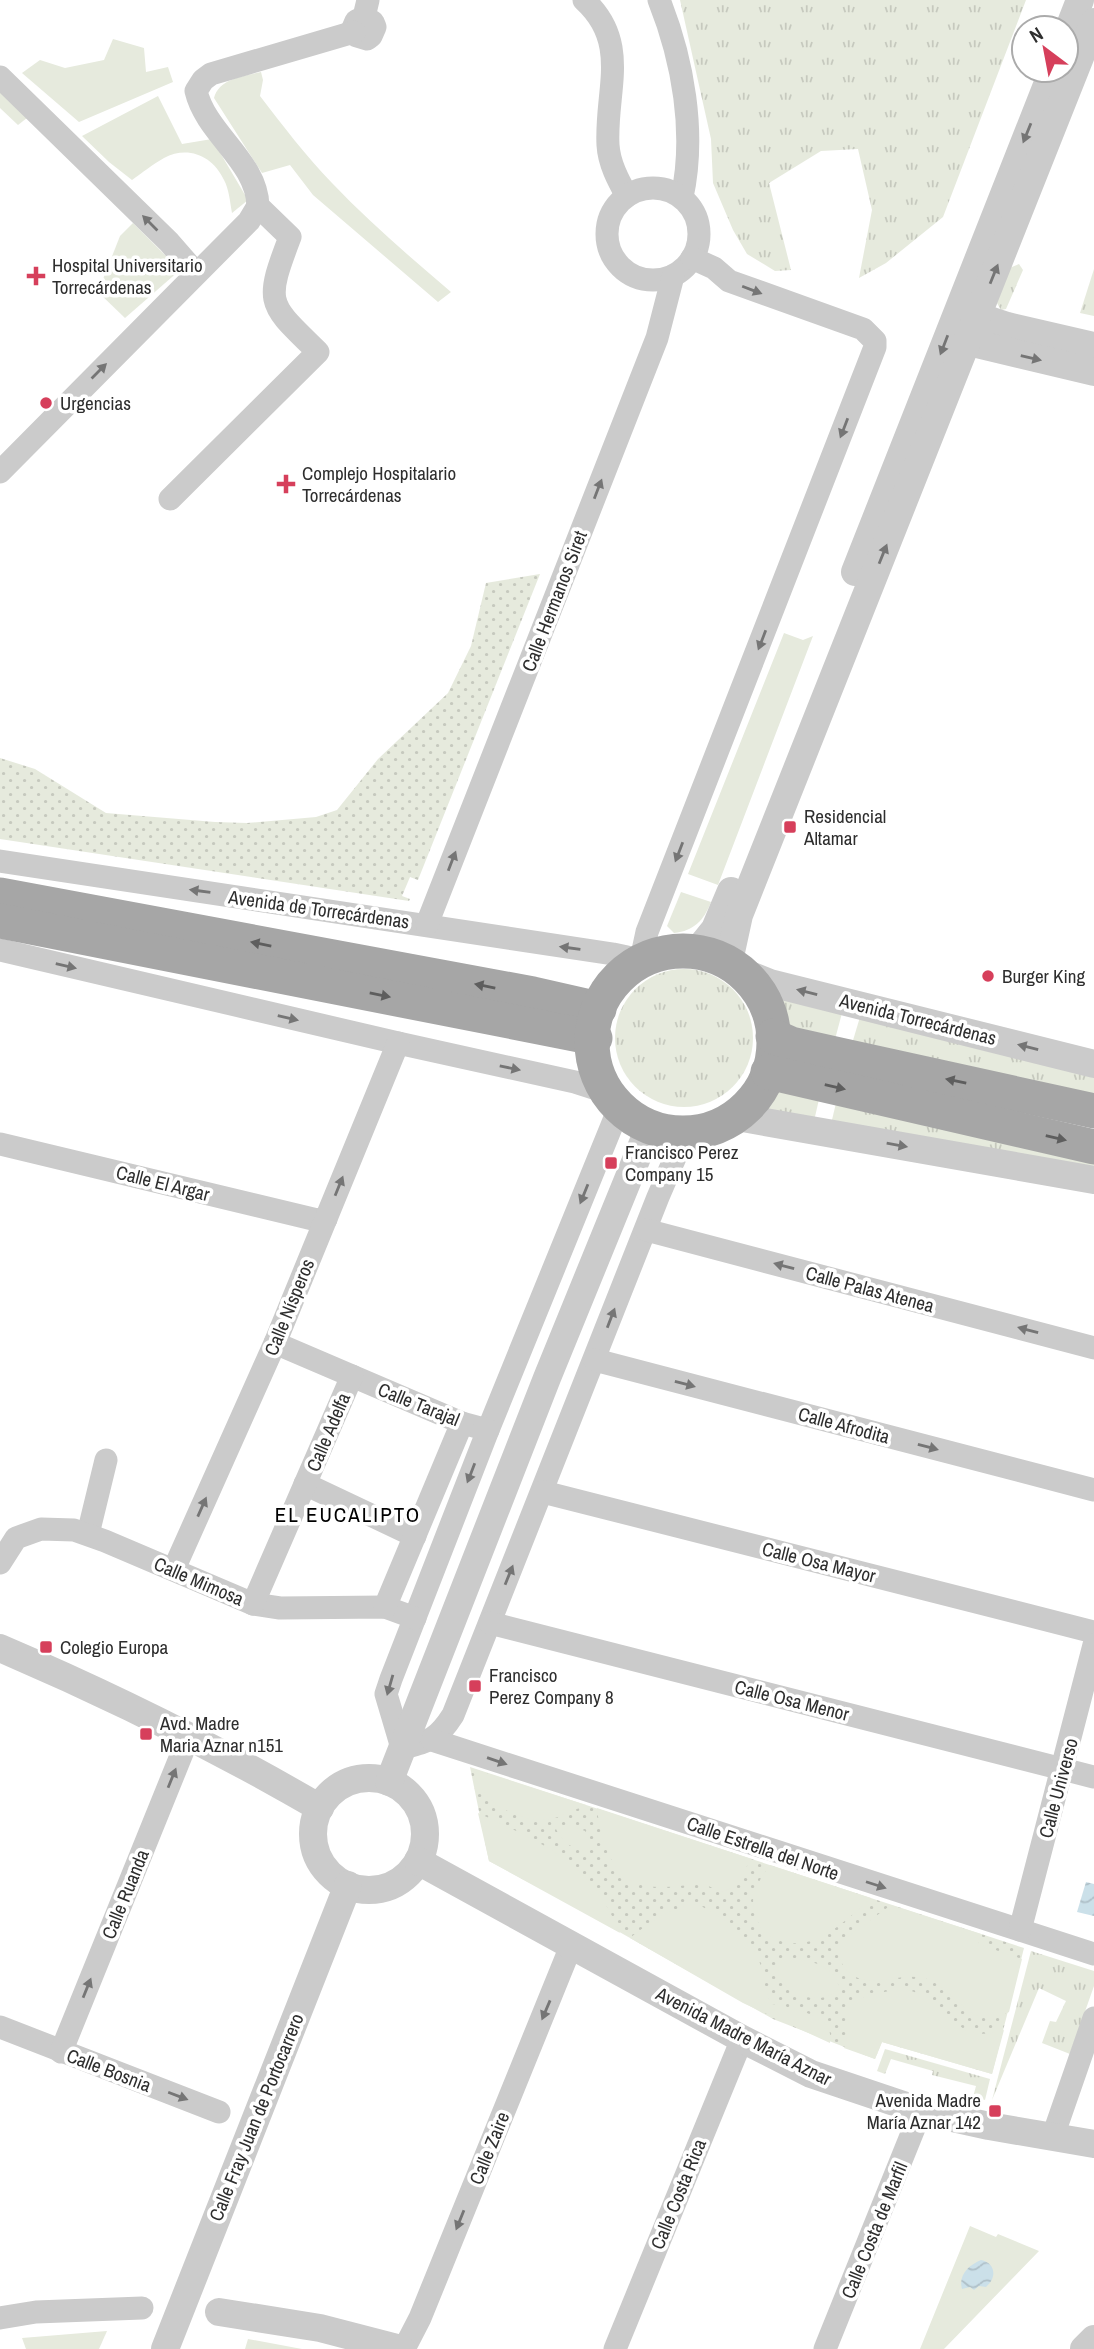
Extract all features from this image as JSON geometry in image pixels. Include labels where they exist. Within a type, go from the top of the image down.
[{"type":"main road","points":[[0,895],[533,995],[597,1023]]},
{"type":"main road","points":[[0,921],[597,1023]]},
{"type":"main road","points":[[668,951],[723,961],[759,991],[766,1003],[773,1036],[768,1072],[747,1107],[737,1117],[705,1132],[690,1135],[668,1134],[649,1128],[630,1118],[613,1100],[599,1069],[597,1023],[615,982],[637,963],[668,951]]},
{"type":"main road","points":[[773,1036],[791,1044],[1094,1111]]},
{"type":"main road","points":[[768,1072],[1094,1147]]},
{"type":"street","points":[[584,0],[595,10],[608,35],[613,68],[608,145],[613,170],[627,196]]},
{"type":"street","points":[[659,0],[667,19],[688,115],[689,143],[682,197]]},
{"type":"street","points":[[0,472],[249,221],[258,206],[257,192],[250,176],[209,121],[196,91],[211,74],[362,16]]},
{"type":"street","points":[[723,961],[1094,22]]},
{"type":"street","points":[[0,77],[160,233],[196,272]]},
{"type":"street","points":[[723,961],[715,929],[1047,84]]},
{"type":"street","points":[[650,188],[666,190],[682,197],[699,226],[699,240],[690,263],[673,276],[654,281],[630,275],[614,260],[608,245],[607,227],[617,204],[636,190],[650,188]]},
{"type":"street","points":[[170,499],[318,352],[282,317],[276,305],[273,289],[290,237],[258,206]]},
{"type":"street","points":[[637,963],[876,348],[875,341],[863,329],[729,281],[714,268],[692,258]]},
{"type":"street","name":"Calle Hermanos Siret","points":[[427,924],[657,338],[673,276]]},
{"type":"street","points":[[977,316],[1007,326],[1094,346]]},
{"type":"street","points":[[968,342],[1094,372]]},
{"type":"street","name":"Avenida de Torrecárdenas","points":[[0,861],[427,924],[613,954],[627,957],[637,963]]},
{"type":"street","points":[[0,950],[575,1082],[613,1100],[386,1695],[402,1748]]},
{"type":"street","name":"Avenida Torrecárdenas","points":[[723,961],[770,983],[1094,1064]]},
{"type":"street","name":"Calle Nísperos","points":[[174,1569],[275,1343],[398,1043]]},
{"type":"street","points":[[737,1117],[1094,1180]]},
{"type":"street","points":[[389,1782],[547,1378],[649,1128]]},
{"type":"street","points":[[402,1748],[432,1741],[453,1715],[677,1153],[690,1135]]},
{"type":"street","name":"Calle El Argar","points":[[0,1144],[317,1220],[326,1219]]},
{"type":"street","name":"Calle Palas Atenea","points":[[646,1230],[1094,1348]]},
{"type":"street","name":"Calle Tarajal","points":[[275,1343],[462,1423],[488,1430]]},
{"type":"street","name":"Calle Afrodita","points":[[595,1360],[1094,1490]]},
{"type":"street","name":"Calle Adelfa","points":[[253,1604],[352,1376]]},
{"type":"street","points":[[385,1607],[462,1423]]},
{"type":"street","points":[[88,1534],[106,1460]]},
{"type":"street","points":[[305,1484],[415,1536]]},
{"type":"street","name":"Calle Osa Mayor","points":[[543,1492],[1094,1632]]},
{"type":"street","name":"Calle Mimosa","points":[[0,1563],[16,1538],[41,1529],[74,1530],[174,1569],[253,1604],[280,1608],[385,1607],[415,1618]]},
{"type":"street","name":"Calle Osa Menor","points":[[490,1623],[1094,1777]]},
{"type":"street","name":"Calle Universo","points":[[1020,1930],[1064,1769],[1094,1645]]},
{"type":"street","points":[[0,1648],[96,1689],[189,1736],[320,1808]]},
{"type":"street","name":"Calle Ruanda","points":[[61,2052],[189,1736]]},
{"type":"street","name":"Calle Estrella del Norte","points":[[432,1741],[1094,1954]]},
{"type":"street","points":[[372,1778],[389,1782],[409,1795],[421,1812],[425,1837],[418,1861],[405,1877],[388,1886],[368,1890],[348,1885],[330,1874],[317,1855],[314,1832],[320,1808],[332,1792],[347,1783],[372,1778]]},
{"type":"street","name":"Avenida Madre María Aznar","points":[[418,1861],[742,2039],[811,2074],[921,2111],[1094,2144]]},
{"type":"street","name":"Calle Fray Juan de Portocarrero","points":[[165,2349],[348,1885]]},
{"type":"street","name":"Calle Zaire","points":[[402,2349],[420,2318],[571,1946]]},
{"type":"street","points":[[1052,2136],[1094,2018]]},
{"type":"street","name":"Calle Bosnia","points":[[0,2027],[219,2112]]},
{"type":"street","name":"Calle Costa Rica","points":[[615,2349],[742,2039]]},
{"type":"street","name":"Calle Costa de Marfil","points":[[825,2349],[921,2111]]},
{"type":"street","points":[[0,2318],[36,2312],[142,2308]]},
{"type":"street","points":[[219,2312],[320,2328],[402,2349]]},
{"type":"street","points":[[1084,2349],[1094,2339]]},
{"type":"green space","points":[[680,0],[1026,0],[1021,14],[1010,14],[1010,42],[943,217],[886,263],[859,278],[872,210],[858,149],[821,151],[769,183],[791,270],[775,271],[747,254],[733,230],[713,183],[711,139]]},
{"type":"green space","points":[[113,39],[144,48],[146,72],[168,67],[173,82],[79,122],[22,73],[40,60],[65,68],[104,60]]},
{"type":"green space","points":[[261,72],[263,80],[260,96],[313,162],[375,225],[451,292],[438,302],[313,195],[290,165],[262,173],[214,98],[221,86],[227,82]]},
{"type":"green space","points":[[0,90],[32,114],[18,125],[0,108]]},
{"type":"green space","points":[[158,96],[182,144],[212,139],[248,200],[232,213],[224,180],[207,159],[191,153],[173,154],[132,180],[82,136]]},
{"type":"green space","points":[[133,223],[180,270],[125,318],[98,292],[120,236]]},
{"type":"green space","points":[[1019,264],[1023,270],[1006,309],[1001,310],[997,303],[1007,269]]},
{"type":"green space","points":[[1094,269],[1094,316],[1080,313]]},
{"type":"green space","points":[[540,574],[418,880],[410,877],[402,896],[410,899],[409,901],[0,839],[0,758],[35,769],[106,813],[247,823],[316,817],[337,810],[378,759],[448,693],[471,646],[486,583]]},
{"type":"green space","points":[[784,633],[803,640],[813,636],[718,885],[688,874]]},
{"type":"green space","points":[[681,892],[711,902],[697,923],[687,930],[674,933],[667,926]]},
{"type":"green space","points":[[684,969],[711,974],[733,989],[748,1011],[753,1038],[748,1065],[733,1087],[711,1102],[684,1107],[657,1102],[635,1087],[620,1065],[615,1038],[620,1011],[635,989],[657,974]]},
{"type":"green space","points":[[780,999],[842,1013],[834,1043],[790,1030]]},
{"type":"green space","points":[[860,1017],[1094,1077],[1094,1102],[851,1047]]},
{"type":"green space","points":[[778,1088],[820,1095],[814,1121],[763,1111]]},
{"type":"green space","points":[[837,1099],[1094,1157],[1094,1171],[831,1124]]},
{"type":"green space","points":[[470,1767],[1024,1948],[992,2074],[882,2042],[875,2059],[773,2019],[489,1861]]},
{"type":"green space","points":[[474,1769],[586,1805],[550,1819],[526,1818],[491,1800],[477,1781]]},
{"type":"green space","points":[[597,1808],[752,1859],[732,1888],[721,1892],[704,1884],[646,1886],[634,1882],[616,1867],[601,1832]]},
{"type":"green space","points":[[478,1813],[544,1846],[580,1872],[609,1909],[620,1933],[489,1861]]},
{"type":"green space","points":[[567,1824],[585,1831],[590,1841],[587,1852],[572,1847],[561,1838],[556,1829]]},
{"type":"green space","points":[[770,1865],[871,1898],[821,1937],[793,1943],[778,1940],[763,1932],[753,1905],[755,1890]]},
{"type":"green space","points":[[697,1904],[735,1929],[751,1946],[761,1966],[766,1991],[772,2004],[810,2014],[823,2022],[830,2034],[830,2043],[743,2003],[630,1938],[670,1912]]},
{"type":"green space","points":[[891,1905],[981,1934],[978,1944],[1022,1959],[1009,2012],[984,2018],[975,2015],[941,1987],[930,1980],[917,1977],[865,1980],[853,1976],[844,1966],[836,1949],[839,1943]]},
{"type":"green space","points":[[1031,1951],[1094,1971],[1094,1986],[1070,2054],[1042,2043],[1050,2021],[1056,2022],[1066,2001],[1039,1988],[992,2100]]},
{"type":"green space","points":[[788,1958],[812,1962],[827,1969],[837,1980],[839,1988],[829,1996],[816,1998],[792,1991],[783,1983],[779,1974],[780,1966]]},
{"type":"green space","points":[[909,1990],[922,1995],[970,2032],[984,2034],[1004,2030],[992,2074],[882,2042],[875,2059],[844,2048],[849,2007],[865,1996]]},
{"type":"green space","points":[[885,2049],[990,2079],[985,2100],[973,2097],[976,2086],[932,2075],[933,2071],[891,2059],[885,2074],[877,2071]]},
{"type":"green space","points":[[970,2226],[1039,2251],[944,2349],[920,2349]]},
{"type":"green space","points":[[107,2331],[99,2349],[26,2349],[22,2338]]},
{"type":"green space","points":[[248,2339],[302,2349],[245,2349]]},
{"type":"water","points":[[1086,1882],[1094,1884],[1094,1916],[1077,1912]]},
{"type":"water","points":[[981,2260],[992,2267],[990,2283],[974,2290],[970,2287],[962,2289],[965,2271]]},
{"type":"place","name":"Hospital Universitario Torrecárdenas","points":[[36,276]]},
{"type":"place","name":"Urgencias","points":[[46,403]]},
{"type":"place","name":"Complejo Hospitalario Torrecárdenas","points":[[286,484]]},
{"type":"place","name":"Residencial Altamar","points":[[790,827]]},
{"type":"place","name":"Burger King","points":[[988,976]]},
{"type":"place","name":"Francisco Perez Company 15","points":[[611,1163]]},
{"type":"place","name":"Colegio Europa","points":[[46,1647]]},
{"type":"place","name":"Francisco Perez Company 8","points":[[475,1686]]},
{"type":"place","name":"Avd. Madre Maria Aznar n151","points":[[146,1734]]},
{"type":"place","name":"Avenida Madre María Aznar 142","points":[[995,2111]]},
{"type":"district","name":"EL EUCALIPTO","points":[[348,1514]]}]
